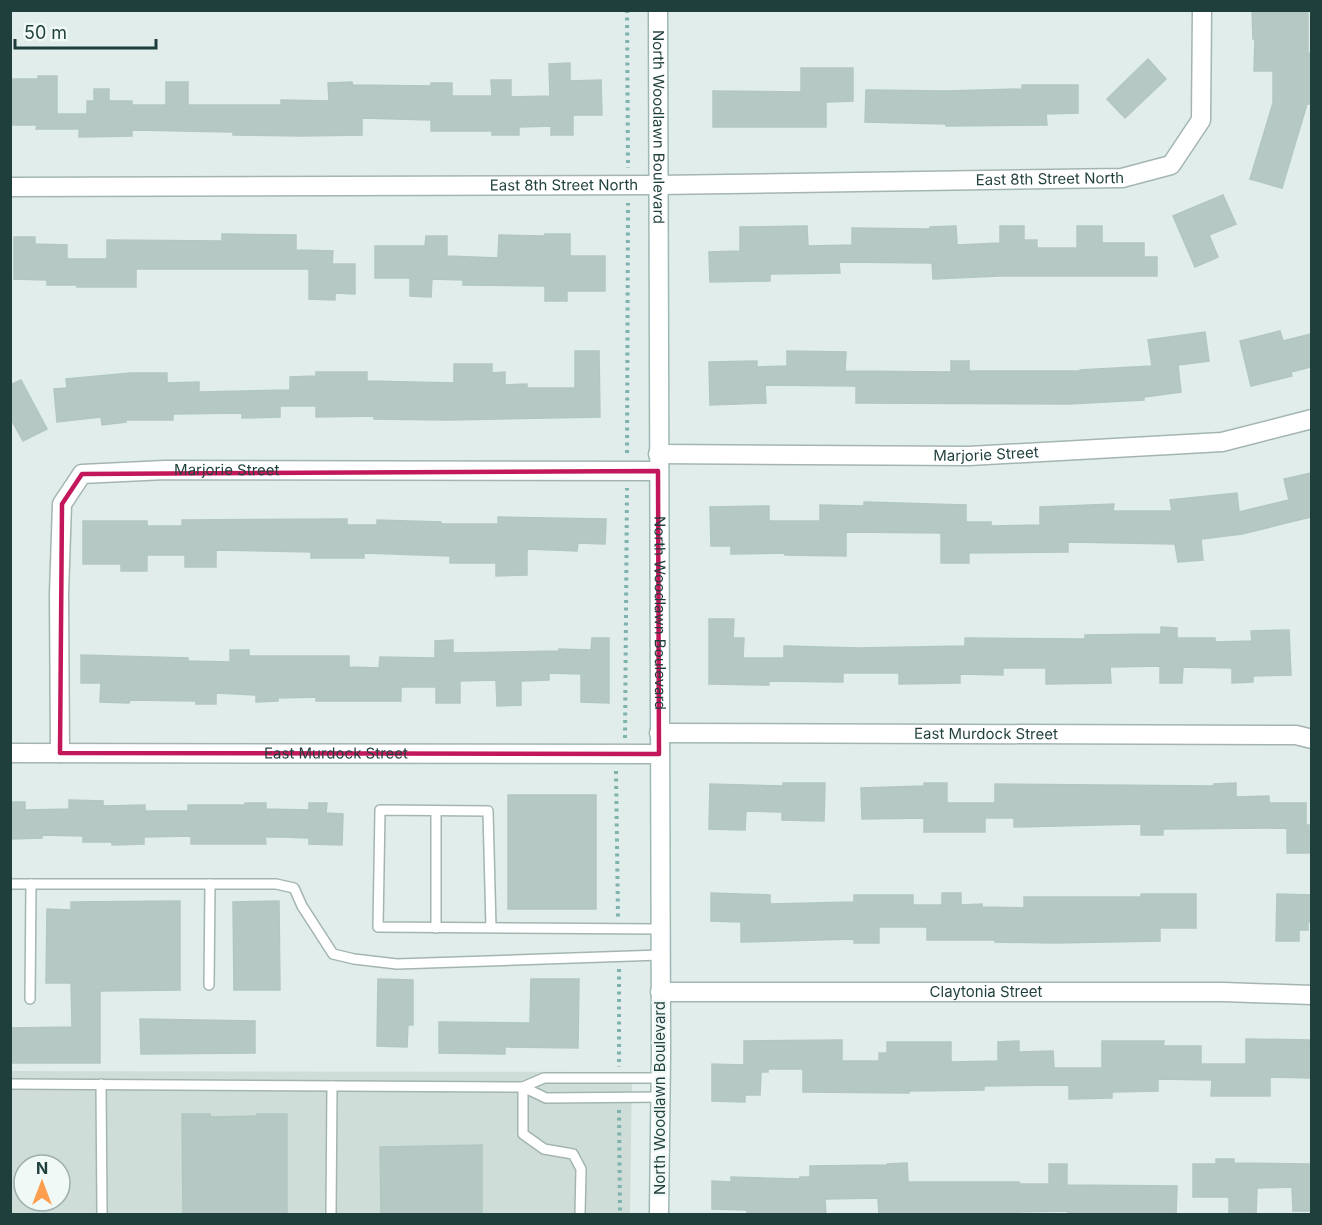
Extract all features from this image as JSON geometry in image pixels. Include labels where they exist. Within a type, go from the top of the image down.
[{"type":"street","name":"North Woodlawn Boulevard","points":[[658,10],[661,1078],[659,1215]]},
{"type":"street","name":"East 8th Street North","points":[[10,187],[658,184],[1122,178],[1171,165],[1201,120],[1202,10]]},
{"type":"street","name":"Marjorie Street","points":[[60,753],[59,594],[62,504],[81,474],[165,470],[627,471],[658,462],[969,456],[1222,442],[1311,419]]},
{"type":"street","name":"East Murdock Street","points":[[659,734],[1296,735],[1311,739]]},
{"type":"street","name":"East Murdock Street","points":[[10,753],[660,754]]},
{"type":"street","name":"Claytonia Street","points":[[660,992],[1223,992],[1311,995]]},
{"type":"lane","points":[[491,928],[488,811],[380,810],[378,927],[436,928],[491,928],[660,928]]},
{"type":"lane","points":[[436,811],[436,928]]},
{"type":"lane","points":[[10,884],[276,884],[294,888],[302,906],[333,954],[397,964],[660,955]]},
{"type":"lane","points":[[30,999],[31,884]]},
{"type":"lane","points":[[209,985],[210,884]]},
{"type":"lane","points":[[10,1084],[523,1087],[544,1078],[661,1078]]},
{"type":"lane","points":[[101,1084],[102,1215]]},
{"type":"lane","points":[[331,1215],[332,1086]]},
{"type":"lane","points":[[523,1087],[546,1098],[661,1097]]},
{"type":"lane","points":[[523,1087],[523,1134],[544,1149],[573,1154],[580,1169],[580,1215]]},
{"type":"path","points":[[618,928],[616,774],[626,735],[627,10]]},
{"type":"path","points":[[619,957],[619,1078]]},
{"type":"path","points":[[619,1098],[620,1215]]},
{"type":"highlighted area","points":[[658,471],[659,754],[60,753],[62,504],[82,474]]},
{"type":"shaded area","points":[[11,1071],[632,1072],[630,1214],[11,1214]]},
{"type":"building","points":[[1252,10],[1308,10],[1311,104],[1307,104],[1282,188],[1250,179],[1273,103],[1273,71],[1254,71],[1255,39],[1253,39]]},
{"type":"building","points":[[1148,59],[1166,79],[1125,118],[1107,99]]},
{"type":"building","points":[[570,63],[570,81],[601,80],[602,115],[573,115],[573,135],[551,135],[551,126],[519,127],[519,135],[492,135],[492,131],[431,131],[431,120],[362,118],[362,135],[233,135],[233,132],[132,130],[132,136],[79,137],[79,129],[36,129],[37,125],[10,125],[10,79],[57,76],[57,114],[87,114],[87,101],[94,101],[94,89],[109,89],[109,101],[132,101],[132,105],[166,105],[166,82],[188,82],[188,105],[281,105],[281,100],[329,101],[328,83],[352,82],[353,85],[431,86],[431,83],[452,83],[452,96],[492,96],[491,80],[511,80],[511,97],[550,96],[549,64]]},
{"type":"building","points":[[801,68],[853,68],[853,101],[826,102],[826,127],[713,127],[713,91],[801,92]]},
{"type":"building","points":[[1022,85],[1078,85],[1078,113],[1046,114],[1047,125],[946,126],[946,124],[865,122],[866,90],[1022,89]]},
{"type":"building","points":[[1223,195],[1236,224],[1209,235],[1218,257],[1195,267],[1173,216]]},
{"type":"building","points":[[807,226],[808,246],[852,245],[852,228],[930,229],[930,227],[956,226],[957,245],[1000,243],[1000,226],[1024,226],[1024,240],[1037,240],[1037,248],[1077,248],[1077,226],[1102,226],[1102,243],[1144,243],[1144,257],[1157,257],[1157,276],[1000,276],[933,279],[932,263],[839,262],[840,273],[770,274],[770,281],[710,282],[709,252],[740,251],[740,227]]},
{"type":"building","points":[[222,234],[296,235],[296,250],[333,251],[332,264],[355,264],[355,294],[335,293],[335,300],[309,299],[309,269],[136,269],[136,287],[77,287],[77,285],[47,285],[47,280],[14,279],[14,237],[35,237],[35,244],[67,245],[67,259],[107,259],[107,240],[222,241]]},
{"type":"building","points":[[545,234],[570,234],[570,256],[605,256],[605,291],[567,291],[567,301],[545,301],[545,286],[463,285],[463,280],[432,279],[431,297],[410,296],[410,278],[375,278],[375,246],[425,246],[426,236],[447,236],[447,256],[498,258],[499,235],[545,236]]},
{"type":"building","points":[[1280,331],[1283,341],[1311,334],[1311,367],[1291,372],[1292,376],[1251,386],[1240,341]]},
{"type":"building","points":[[1205,332],[1209,361],[1178,365],[1181,392],[1144,397],[1144,400],[1068,404],[856,403],[856,386],[765,385],[766,403],[710,405],[709,362],[757,361],[757,367],[787,366],[787,351],[846,352],[845,371],[951,372],[951,361],[969,361],[969,371],[1080,371],[1152,366],[1148,340]]},
{"type":"building","points":[[575,351],[599,351],[600,417],[374,419],[374,416],[316,417],[316,406],[280,406],[280,417],[242,418],[242,413],[173,414],[173,420],[126,420],[126,422],[102,425],[101,417],[57,422],[54,389],[67,388],[66,379],[131,373],[167,373],[167,383],[199,382],[199,392],[290,390],[290,377],[316,376],[316,372],[367,372],[367,381],[454,383],[454,364],[492,364],[492,373],[505,372],[505,385],[527,384],[527,388],[575,388]]},
{"type":"building","points":[[21,380],[47,429],[23,441],[10,417],[10,385]]},
{"type":"building","points":[[1311,473],[1311,517],[1242,534],[1201,539],[1203,560],[1178,562],[1175,544],[1068,542],[1068,552],[969,553],[969,563],[941,563],[941,533],[846,532],[846,556],[785,555],[785,553],[731,554],[731,546],[711,546],[710,507],[769,506],[769,521],[820,521],[820,505],[864,506],[864,502],[966,505],[966,522],[991,522],[991,526],[1040,525],[1040,507],[1114,504],[1113,511],[1172,511],[1170,500],[1237,493],[1239,512],[1289,500],[1284,479]]},
{"type":"building","points":[[498,517],[606,519],[605,544],[578,543],[577,551],[527,549],[527,575],[496,576],[496,563],[450,563],[450,556],[364,553],[364,558],[311,558],[311,552],[216,550],[216,567],[185,567],[185,555],[147,555],[147,571],[121,571],[121,564],[83,564],[83,521],[147,521],[147,526],[182,526],[182,520],[347,519],[347,525],[377,525],[377,520],[441,522],[441,524],[498,524]]},
{"type":"building","points":[[709,619],[734,619],[733,638],[744,638],[743,658],[784,658],[784,646],[859,648],[965,646],[965,638],[1085,639],[1085,635],[1161,634],[1161,627],[1177,628],[1177,638],[1215,638],[1215,642],[1252,641],[1251,631],[1289,630],[1291,675],[1253,676],[1253,682],[1232,683],[1232,668],[1183,667],[1182,683],[1160,683],[1160,666],[1110,667],[1111,683],[1046,684],[1046,668],[1003,668],[1003,675],[960,674],[960,683],[899,684],[899,673],[843,673],[843,682],[769,681],[769,685],[709,684]]},
{"type":"building","points":[[592,638],[609,638],[609,703],[581,702],[581,674],[549,673],[549,680],[521,681],[521,705],[497,706],[496,680],[460,681],[460,703],[436,703],[436,687],[401,687],[401,701],[316,701],[316,697],[278,698],[278,701],[256,702],[256,695],[216,693],[216,704],[196,704],[196,701],[100,702],[101,683],[81,683],[81,655],[188,658],[188,661],[230,662],[230,650],[249,650],[249,656],[349,656],[349,667],[379,668],[380,657],[435,658],[435,641],[453,640],[453,653],[559,651],[559,649],[591,650]]},
{"type":"building","points":[[783,783],[825,783],[824,821],[782,820],[782,812],[746,811],[745,830],[709,829],[710,784],[783,786]]},
{"type":"building","points":[[924,783],[947,783],[947,803],[995,803],[995,784],[1214,786],[1214,784],[1236,783],[1236,797],[1269,796],[1269,803],[1306,803],[1306,825],[1311,825],[1311,853],[1287,853],[1287,828],[1163,829],[1163,835],[1141,835],[1141,824],[1014,827],[1014,818],[985,818],[985,832],[924,832],[924,818],[862,819],[861,788],[924,786]]},
{"type":"building","points":[[508,795],[596,795],[596,909],[508,909]]},
{"type":"building","points":[[69,800],[103,801],[103,806],[145,805],[145,811],[188,811],[188,805],[245,805],[245,803],[266,803],[266,809],[309,810],[309,803],[327,803],[326,813],[343,814],[342,845],[309,844],[309,838],[283,837],[265,837],[266,844],[191,844],[191,836],[144,837],[144,844],[112,845],[112,842],[83,842],[83,836],[42,835],[42,838],[10,839],[10,802],[25,802],[25,810],[69,809]]},
{"type":"building","points":[[711,893],[770,895],[770,904],[854,902],[854,895],[913,895],[913,905],[942,905],[942,893],[961,893],[961,905],[982,904],[982,907],[1024,908],[1024,897],[1141,897],[1141,894],[1196,894],[1196,928],[1160,928],[1160,941],[1054,943],[927,940],[927,927],[879,927],[879,943],[854,943],[854,939],[741,942],[741,922],[711,921]]},
{"type":"building","points":[[1277,894],[1311,895],[1311,922],[1308,922],[1308,930],[1299,930],[1299,941],[1276,941]]},
{"type":"building","points":[[180,901],[180,990],[100,991],[100,1063],[10,1063],[10,1028],[72,1027],[71,983],[46,983],[47,909],[71,910],[71,902]]},
{"type":"building","points":[[279,901],[280,990],[234,990],[233,902]]},
{"type":"building","points":[[378,979],[413,980],[413,1025],[408,1025],[407,1047],[377,1046]]},
{"type":"building","points":[[531,979],[579,979],[578,1048],[505,1047],[505,1054],[439,1053],[439,1022],[530,1023]]},
{"type":"building","points":[[140,1019],[255,1021],[255,1053],[141,1054]]},
{"type":"building","points":[[1246,1039],[1310,1040],[1311,1078],[1270,1077],[1270,1096],[1211,1096],[1212,1080],[1158,1079],[1158,1091],[1112,1092],[1112,1098],[1069,1099],[1069,1085],[984,1086],[984,1090],[909,1091],[909,1093],[803,1092],[803,1069],[768,1069],[768,1072],[761,1072],[760,1095],[745,1095],[745,1102],[712,1101],[712,1064],[744,1065],[744,1041],[842,1040],[842,1061],[879,1061],[879,1053],[887,1053],[887,1042],[951,1042],[951,1062],[998,1061],[998,1042],[1019,1041],[1019,1052],[1053,1051],[1054,1068],[1102,1068],[1102,1041],[1164,1041],[1163,1046],[1201,1046],[1201,1064],[1246,1064]]},
{"type":"building","points":[[182,1114],[210,1114],[211,1117],[287,1114],[287,1215],[183,1215]]},
{"type":"building","points":[[482,1145],[482,1215],[381,1215],[380,1147]]},
{"type":"building","points":[[1216,1159],[1234,1159],[1234,1163],[1311,1164],[1311,1211],[1293,1211],[1292,1187],[1257,1188],[1256,1215],[1229,1215],[1229,1197],[1193,1197],[1193,1164],[1216,1164]]},
{"type":"building","points":[[907,1163],[908,1182],[1019,1182],[1019,1184],[1049,1184],[1049,1164],[1067,1164],[1067,1185],[1177,1186],[1176,1215],[1068,1215],[1068,1211],[1019,1212],[1019,1215],[879,1215],[878,1198],[825,1199],[826,1215],[747,1215],[747,1210],[712,1209],[712,1181],[731,1182],[731,1177],[800,1179],[800,1177],[810,1177],[810,1166]]}]
